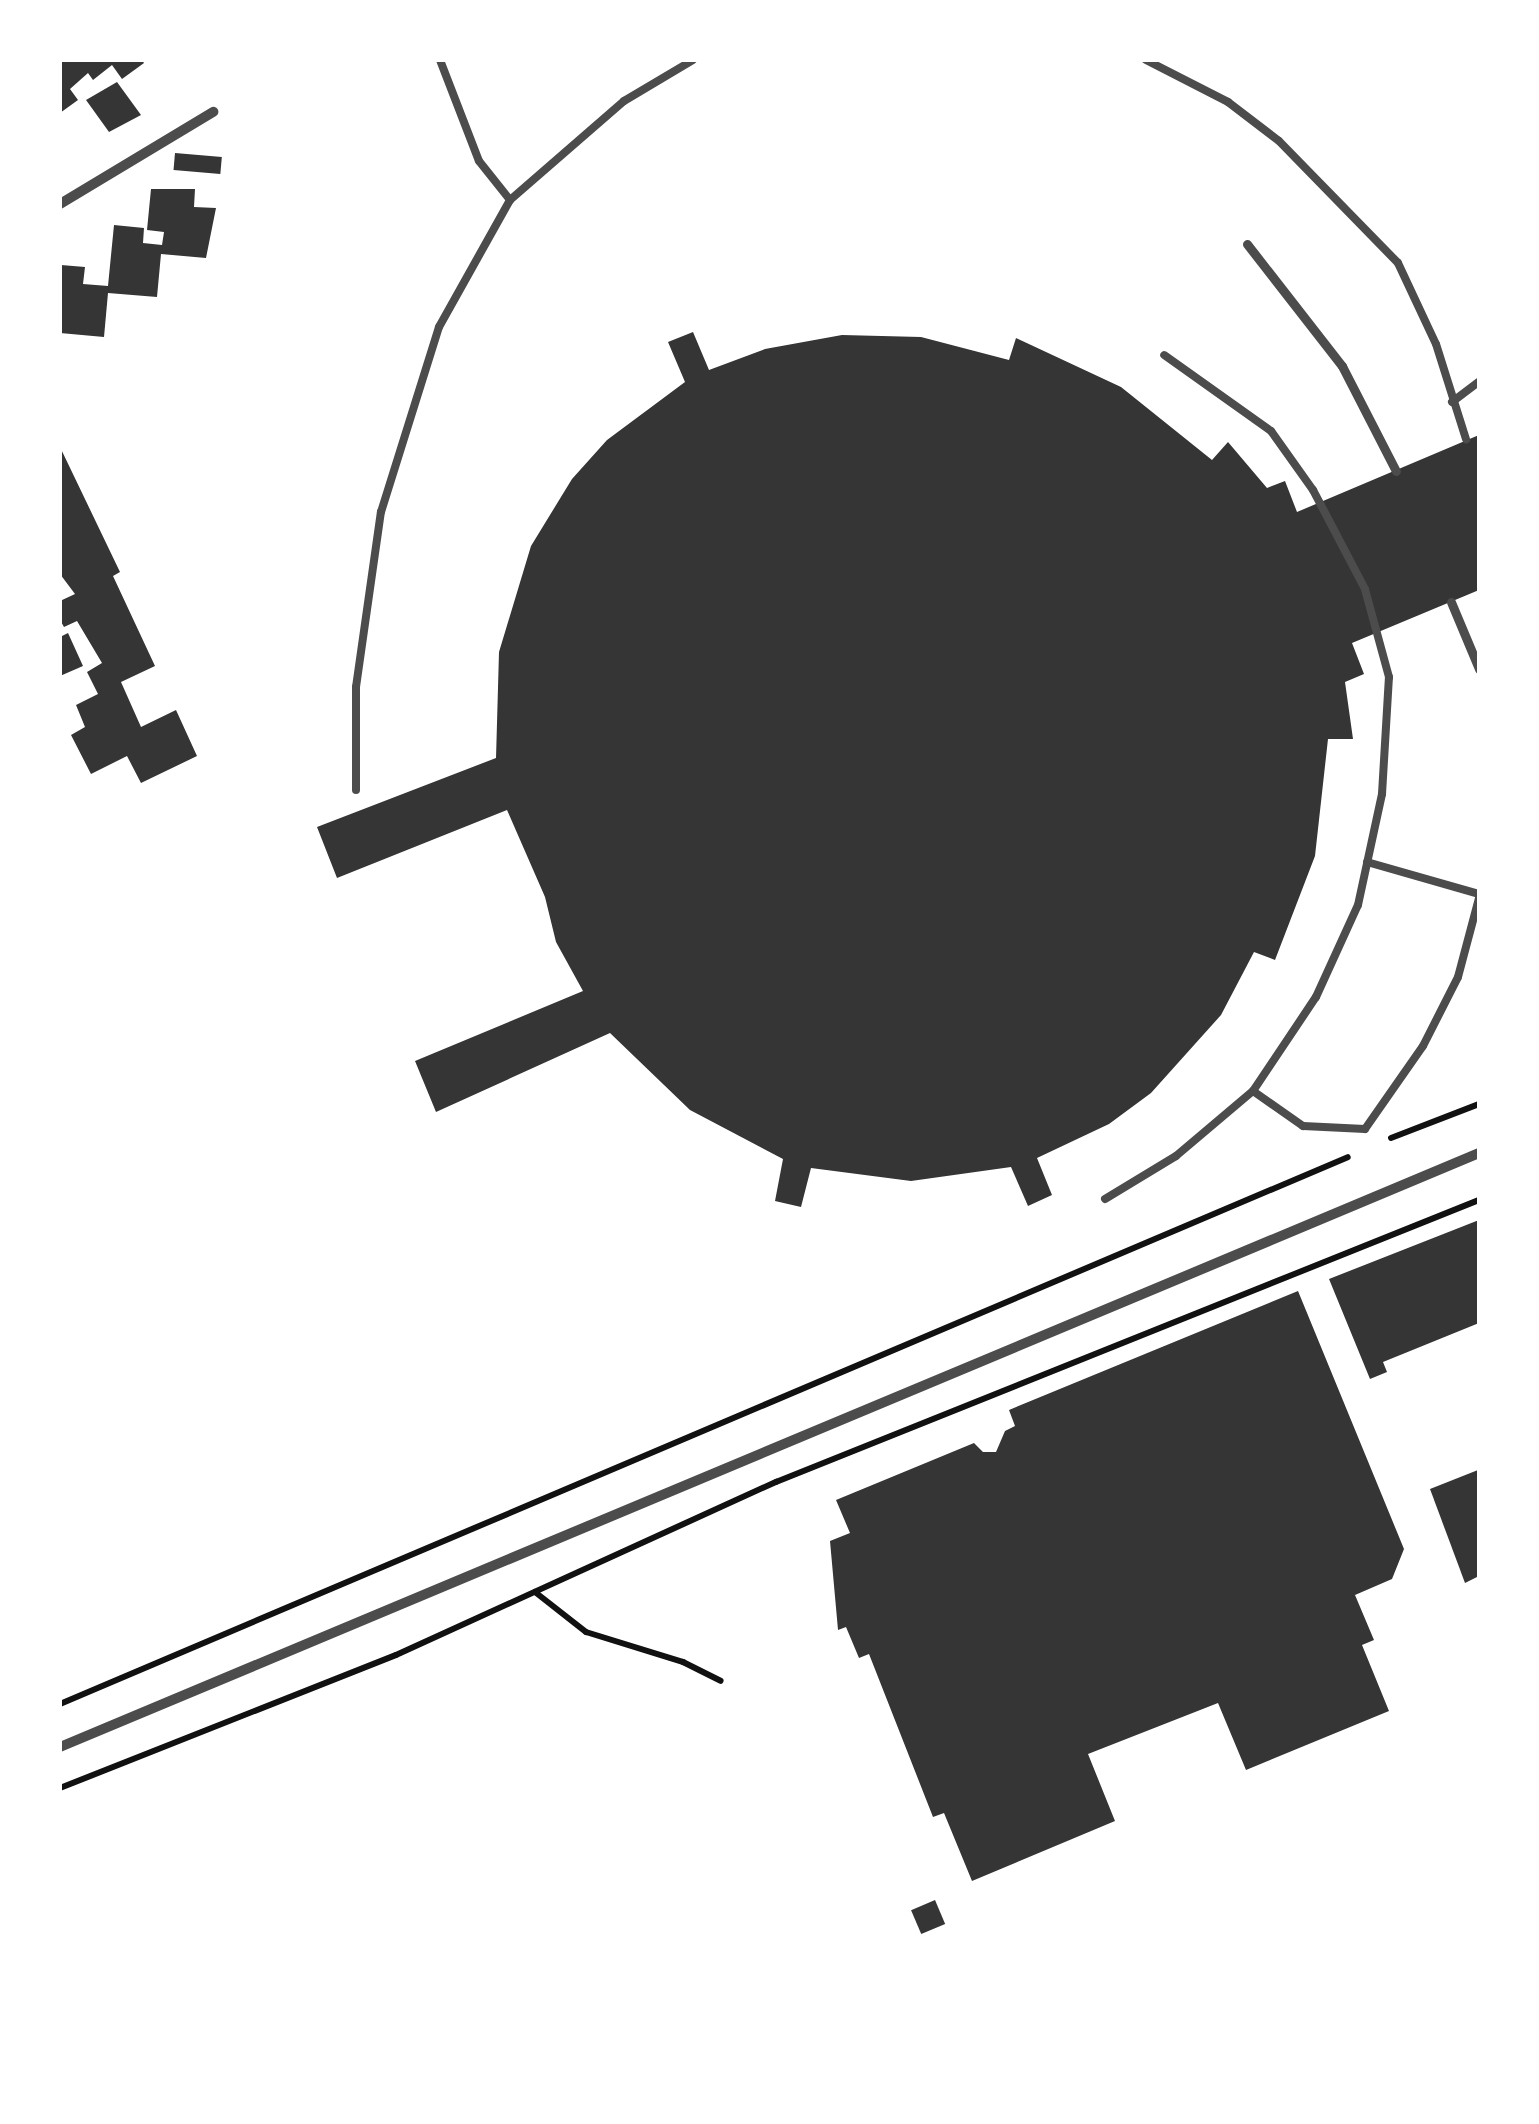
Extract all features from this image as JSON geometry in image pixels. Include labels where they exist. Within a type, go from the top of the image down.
[{"type":"street","points":[[60,204],[213,112]]},
{"type":"street","points":[[1247,244],[1342,366],[1396,471]]},
{"type":"street","points":[[1451,602],[1479,668]]},
{"type":"street","points":[[60,1747],[1479,1153]]},
{"type":"lane","points":[[440,60],[479,161],[510,200]]},
{"type":"lane","points":[[356,790],[356,687],[381,512],[439,327],[510,200],[624,101],[693,60]]},
{"type":"lane","points":[[1146,60],[1228,102],[1278,141],[1398,263],[1436,344],[1466,438]]},
{"type":"lane","points":[[1105,1200],[1176,1156],[1253,1091],[1316,997],[1358,905],[1382,794],[1389,677],[1365,590],[1313,490],[1270,432],[1164,355]]},
{"type":"lane","points":[[1452,402],[1479,382]]},
{"type":"lane","points":[[1253,1091],[1303,1126],[1365,1129],[1424,1046],[1458,977],[1479,896],[1367,862]]},
{"type":"path","points":[[1379,1143],[1479,1104]]},
{"type":"path","points":[[60,1704],[1361,1151]]},
{"type":"path","points":[[60,1788],[396,1656],[776,1482],[1479,1200]]},
{"type":"path","points":[[535,1592],[586,1632],[683,1662],[721,1681]]},
{"type":"building","points":[[60,60],[144,63],[122,79],[112,65],[93,80],[88,73],[70,89],[78,100],[60,113]]},
{"type":"building","points":[[117,82],[141,115],[109,132],[86,100]]},
{"type":"building","points":[[175,153],[222,157],[220,174],[174,170]]},
{"type":"building","points":[[151,189],[195,189],[194,207],[216,208],[206,258],[161,254],[157,297],[108,293],[104,337],[60,333],[61,265],[85,267],[83,284],[108,286],[114,225],[144,228],[143,243],[162,245],[164,232],[147,230]]},
{"type":"building","points":[[693,332],[709,370],[765,349],[842,335],[921,337],[1009,360],[1016,338],[1121,387],[1212,460],[1228,442],[1267,488],[1285,481],[1297,512],[1479,435],[1479,590],[1352,643],[1364,674],[1345,682],[1353,739],[1328,739],[1315,856],[1275,960],[1254,952],[1221,1015],[1151,1093],[1109,1124],[1037,1158],[1052,1195],[1028,1206],[1011,1167],[911,1181],[811,1168],[801,1207],[775,1201],[783,1159],[690,1110],[610,1033],[436,1112],[415,1061],[583,991],[556,942],[545,897],[507,810],[337,878],[317,827],[496,758],[499,652],[531,546],[572,479],[607,440],[685,382],[668,342]]},
{"type":"building","points":[[60,447],[120,572],[113,576],[155,666],[121,682],[141,727],[176,710],[197,756],[141,783],[127,756],[91,774],[71,735],[85,727],[76,705],[98,694],[87,672],[102,663],[77,621],[64,627],[60,620],[60,601],[75,594],[60,574]]},
{"type":"building","points":[[68,633],[83,666],[60,676],[60,637]]},
{"type":"building","points":[[1479,1220],[1479,1323],[1383,1362],[1387,1372],[1370,1379],[1329,1279]]},
{"type":"building","points":[[1298,1291],[1404,1549],[1392,1579],[1355,1595],[1374,1640],[1362,1645],[1389,1711],[1246,1770],[1218,1703],[1088,1754],[1115,1821],[972,1881],[944,1813],[933,1817],[869,1654],[859,1658],[846,1627],[838,1630],[830,1541],[850,1533],[836,1500],[974,1443],[983,1452],[996,1452],[1005,1431],[1015,1426],[1009,1410]]},
{"type":"building","points":[[1478,1470],[1479,1576],[1465,1583],[1430,1489]]},
{"type":"building","points":[[935,1900],[945,1924],[921,1934],[911,1910]]}]
